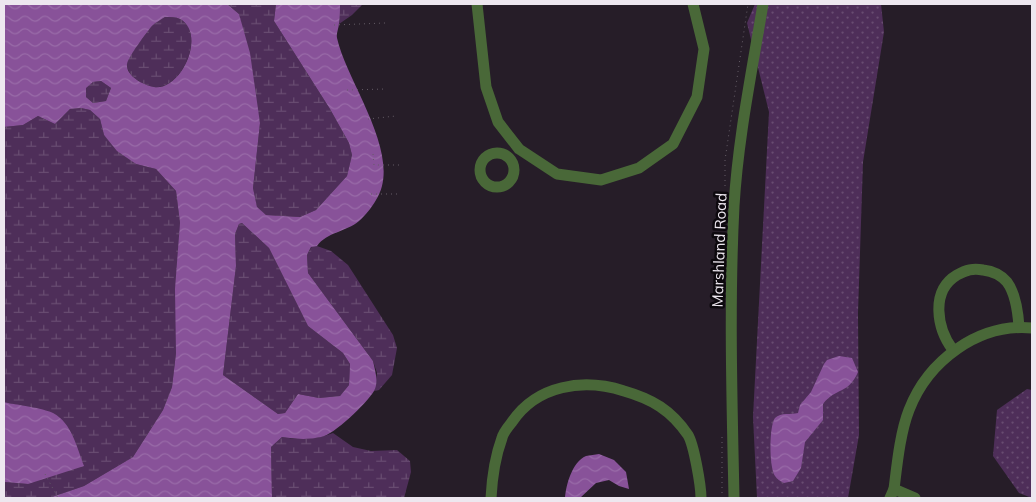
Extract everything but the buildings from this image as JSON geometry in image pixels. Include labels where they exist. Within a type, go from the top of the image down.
[{"type":"street","points":[[477,4],[486,87],[498,122],[519,149],[557,174],[601,180],[639,168],[673,144],[697,97],[700,78],[704,49],[693,4]]},
{"type":"street","name":"Marshland Road","points":[[734,498],[731,352],[734,206],[742,134],[763,4]]},
{"type":"street","points":[[510,158],[519,149]]},
{"type":"street","points":[[953,350],[946,341],[938,308],[945,287],[952,278],[965,271],[976,268],[989,270],[1007,283],[1016,305],[1019,327]]},
{"type":"street","points":[[915,498],[892,494],[908,411],[926,379],[953,350],[984,335],[1019,327],[1032,328]]},
{"type":"street","points":[[491,498],[492,483],[502,437],[519,411],[544,393],[566,386],[606,385],[647,398],[668,412],[689,436],[701,487],[701,498]]},
{"type":"path","points":[[334,25],[386,24]]},
{"type":"path","points":[[347,90],[386,89]]},
{"type":"path","points":[[368,119],[396,116]]},
{"type":"path","points":[[374,154],[374,165],[402,166]]},
{"type":"path","points":[[371,194],[397,194]]},
{"type":"path","points":[[46,474],[58,498]]},
{"type":"green space","points":[[227,4],[276,4],[274,21],[330,109],[349,143],[352,155],[347,176],[316,210],[300,217],[266,215],[257,208],[253,188],[260,123],[239,14]]},
{"type":"green space","points":[[340,4],[363,4],[339,24]]},
{"type":"green space","points":[[755,4],[881,4],[884,32],[863,162],[858,313],[859,435],[848,498],[757,498],[753,417],[769,112],[747,23]]},
{"type":"green space","points":[[165,17],[178,18],[188,26],[191,48],[181,71],[173,80],[164,86],[154,87],[140,82],[132,76],[127,68],[127,63],[152,26]]},
{"type":"green space","points":[[101,81],[111,88],[106,101],[93,103],[86,97],[86,87],[93,82]]},
{"type":"green space","points":[[81,108],[90,110],[100,119],[104,135],[136,164],[156,169],[176,191],[180,223],[176,353],[172,387],[163,410],[133,457],[84,486],[49,498],[4,498],[4,482],[28,484],[52,413],[4,402],[4,127],[23,125],[38,116],[55,124],[70,109]]},
{"type":"green space","points":[[242,223],[269,248],[308,326],[343,353],[350,364],[349,385],[340,396],[319,398],[298,394],[285,413],[278,414],[223,375],[236,266],[235,234],[239,224]]},
{"type":"green space","points":[[312,246],[331,251],[348,265],[393,335],[397,348],[392,375],[379,390],[374,391],[377,373],[373,361],[308,273],[307,255]]},
{"type":"green space","points":[[1027,389],[1032,390],[1032,498],[1019,493],[993,456],[997,410]]},
{"type":"green space","points":[[333,433],[353,447],[371,451],[397,450],[410,461],[411,472],[404,498],[272,498],[271,447],[282,437],[308,439]]},
{"type":"water","points":[[4,4],[227,4],[239,14],[250,53],[260,123],[253,188],[257,207],[266,215],[300,217],[316,210],[347,176],[352,155],[349,143],[330,109],[274,21],[276,4],[340,4],[337,38],[379,141],[383,162],[383,182],[376,200],[361,219],[354,225],[321,241],[317,246],[311,247],[307,255],[308,273],[373,361],[376,384],[374,391],[358,410],[334,431],[316,438],[297,439],[282,437],[271,447],[272,498],[49,498],[84,486],[133,457],[163,410],[172,387],[176,353],[175,289],[180,223],[176,191],[156,169],[136,164],[117,151],[104,135],[100,119],[90,110],[81,108],[70,109],[55,124],[38,116],[23,125],[4,127]],"holes":[[[165,17],[178,18],[188,26],[191,48],[181,71],[173,80],[164,86],[154,87],[140,82],[132,76],[127,68],[127,64],[134,50],[152,26]],[[101,81],[111,88],[106,101],[93,103],[86,97],[86,88],[93,82]],[[242,223],[269,248],[308,326],[343,353],[350,364],[349,385],[340,396],[319,398],[298,394],[285,413],[278,414],[223,375],[236,266],[235,234],[239,224]]]},
{"type":"water","points":[[839,356],[852,358],[858,372],[846,388],[833,395],[823,404],[823,420],[805,442],[801,468],[793,481],[784,483],[775,476],[773,471],[771,437],[773,422],[780,415],[798,413],[800,405],[811,392],[824,364],[827,360]]},
{"type":"water","points":[[4,402],[43,410],[60,417],[73,436],[84,466],[28,484],[4,482]]},
{"type":"water","points":[[599,454],[614,460],[626,472],[629,489],[609,480],[596,483],[580,498],[565,498],[573,468],[586,456]]}]
